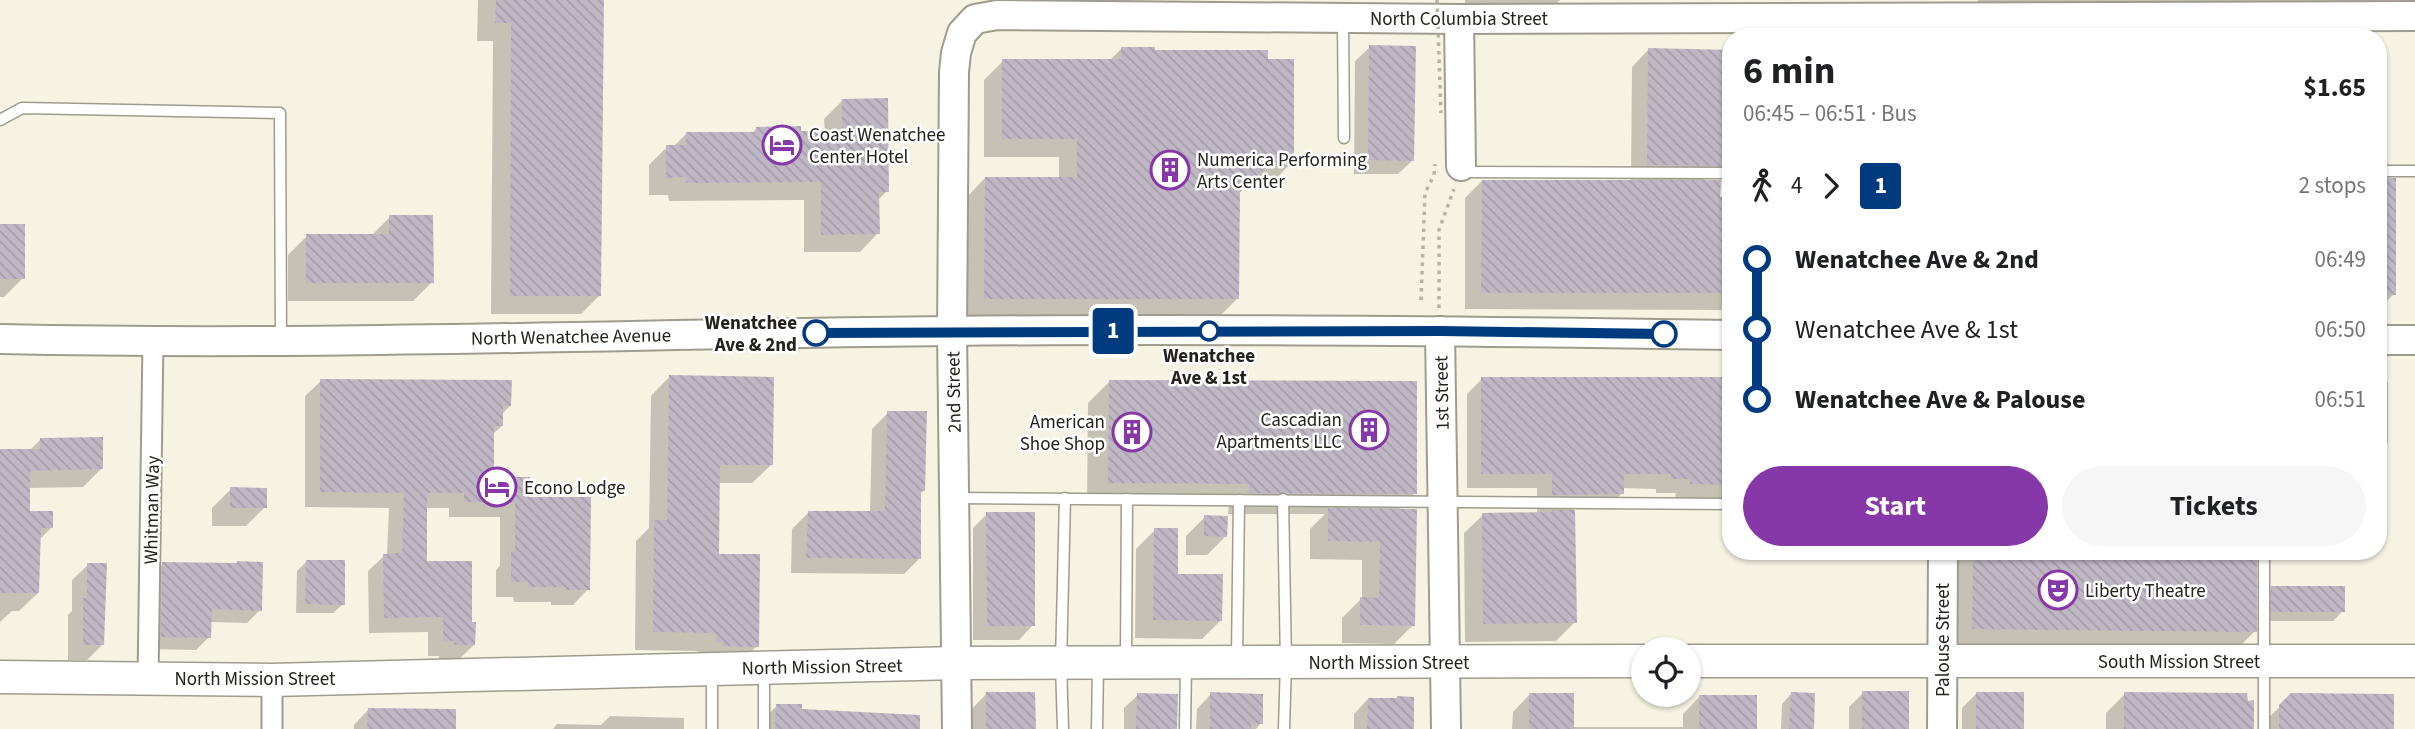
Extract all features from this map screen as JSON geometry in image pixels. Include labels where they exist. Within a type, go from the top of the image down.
[{"type":"main road","name":"North Mission Street","points":[[0,677],[272,680],[958,663],[1631,661]]},
{"type":"main road","points":[[1701,661],[1942,661]]},
{"type":"main road","name":"South Mission Street","points":[[1942,661],[2415,661]]},
{"type":"street","name":"North Columbia Street","points":[[975,19],[997,15],[2264,22],[2415,16]]},
{"type":"street","name":"2nd Street","points":[[957,729],[952,161],[958,42],[962,33],[975,19]]},
{"type":"street","points":[[1452,167],[1459,19]]},
{"type":"street","name":"North Wenatchee Avenue","points":[[0,339],[153,342],[952,331],[1440,331],[1722,335]]},
{"type":"street","name":"1st Street","points":[[1440,331],[1446,729]]},
{"type":"street","points":[[2387,340],[2415,340]]},
{"type":"street","name":"Whitman Way","points":[[148,678],[153,342]]},
{"type":"street","name":"Palouse Street","points":[[1942,729],[1943,560]]},
{"type":"street","points":[[272,680],[272,729]]},
{"type":"lane","points":[[1343,18],[1344,138]]},
{"type":"lane","points":[[0,120],[22,108],[279,113],[281,340]]},
{"type":"lane","points":[[1452,167],[1722,173]]},
{"type":"lane","points":[[2387,171],[2415,170]]},
{"type":"lane","points":[[955,498],[1722,504]]},
{"type":"lane","points":[[1063,729],[1061,663],[1065,498]]},
{"type":"lane","points":[[1097,729],[1112,662],[1127,499]]},
{"type":"lane","points":[[1283,499],[1286,662],[1284,729]]},
{"type":"lane","points":[[1237,662],[1239,500]]},
{"type":"lane","points":[[2264,560],[2264,729]]},
{"type":"lane","points":[[1185,729],[1186,662]]},
{"type":"lane","points":[[764,668],[764,729]]},
{"type":"lane","points":[[712,669],[712,729]]},
{"type":"path","points":[[1437,0],[1441,113]]},
{"type":"path","points":[[1421,300],[1425,194],[1434,174],[1452,167]]},
{"type":"path","name":"1st Street","points":[[1440,331],[1439,230],[1452,167]]},
{"type":"building","points":[[496,0],[604,0],[601,296],[510,296],[511,23],[495,23]]},
{"type":"building","points":[[1369,45],[1416,46],[1414,161],[1368,160]]},
{"type":"building","name":"Numerica Performing Arts Center","points":[[1121,47],[1155,47],[1155,50],[1268,50],[1268,59],[1294,59],[1294,163],[1271,163],[1240,192],[1239,299],[984,299],[985,177],[1077,177],[1077,139],[1002,139],[1002,59],[1121,59]]},
{"type":"building","points":[[1648,48],[1722,50],[1721,166],[1647,165]]},
{"type":"building","name":"Coast Wenatchee Center Hotel","points":[[888,98],[889,192],[879,192],[880,234],[821,235],[821,182],[686,183],[686,177],[666,178],[666,145],[686,145],[686,132],[756,132],[756,127],[801,126],[801,131],[842,131],[842,99]]},
{"type":"building","points":[[2387,178],[2396,178],[2396,295],[2387,295]]},
{"type":"building","points":[[1482,180],[1721,180],[1722,293],[1481,293]]},
{"type":"building","points":[[389,215],[433,215],[434,283],[306,283],[306,234],[389,234]]},
{"type":"building","points":[[0,224],[25,224],[25,279],[0,279]]},
{"type":"building","points":[[669,375],[774,377],[773,465],[720,465],[719,554],[760,554],[759,647],[722,646],[723,642],[716,642],[716,633],[653,632],[654,520],[667,520]]},
{"type":"building","points":[[1481,377],[1722,377],[1722,485],[1690,484],[1690,479],[1671,479],[1671,474],[1624,474],[1624,494],[1552,495],[1552,474],[1481,474]]},
{"type":"building","points":[[320,379],[512,380],[511,406],[503,406],[503,426],[494,426],[494,477],[530,477],[529,497],[591,497],[590,590],[529,587],[528,582],[511,582],[511,552],[515,552],[515,502],[464,502],[464,493],[427,493],[427,561],[472,561],[472,622],[476,622],[475,645],[454,645],[454,641],[443,641],[443,617],[384,618],[383,554],[402,553],[404,493],[320,492]]},
{"type":"building","points":[[1109,380],[1417,381],[1417,494],[1249,493],[1249,484],[1108,483]]},
{"type":"building","points":[[887,411],[927,411],[925,491],[921,491],[921,559],[806,558],[808,511],[885,511]]},
{"type":"building","points":[[103,437],[103,469],[30,471],[30,511],[53,511],[53,528],[41,528],[39,593],[0,593],[0,449],[40,449],[40,438]]},
{"type":"building","points":[[230,487],[267,488],[267,508],[230,508]]},
{"type":"building","points":[[1328,508],[1417,509],[1415,626],[1360,625],[1360,597],[1379,598],[1380,542],[1328,541]]},
{"type":"building","points":[[1575,510],[1577,623],[1483,624],[1482,513]]},
{"type":"building","points":[[986,512],[1035,512],[1035,626],[987,626]]},
{"type":"building","points":[[1204,515],[1228,516],[1227,537],[1204,536]]},
{"type":"building","points":[[1154,528],[1178,528],[1178,574],[1223,574],[1222,621],[1153,620]]},
{"type":"building","points":[[306,560],[345,560],[345,605],[305,604]]},
{"type":"building","points":[[1973,560],[2257,560],[2257,632],[1972,629]]},
{"type":"building","points":[[162,562],[263,562],[262,611],[212,609],[211,638],[161,637]]},
{"type":"building","points":[[87,563],[107,563],[104,645],[83,645],[83,598],[87,598]]},
{"type":"building","points":[[2271,586],[2345,586],[2345,612],[2271,612]]},
{"type":"building","points":[[1862,691],[1909,691],[1909,729],[1862,729]]},
{"type":"building","points":[[986,692],[1035,692],[1036,729],[986,729]]},
{"type":"building","points":[[1210,692],[1263,694],[1263,724],[1251,724],[1251,729],[1210,729]]},
{"type":"building","points":[[1791,692],[1815,693],[1814,729],[1789,729]]},
{"type":"building","points":[[1976,692],[2024,692],[2024,729],[1976,729]]},
{"type":"building","points":[[2124,692],[2247,693],[2248,701],[2254,700],[2254,729],[2124,729]]},
{"type":"building","points":[[1137,693],[1178,694],[1177,729],[1136,729]]},
{"type":"building","points":[[1529,693],[1574,693],[1574,729],[1529,729]]},
{"type":"building","points":[[2291,693],[2394,694],[2394,729],[2279,729],[2279,705]]},
{"type":"building","points":[[1701,695],[1757,695],[1757,729],[1699,729]]},
{"type":"building","points":[[1414,697],[1414,729],[1367,729],[1368,698]]},
{"type":"building","points":[[776,704],[802,704],[802,709],[920,715],[920,729],[775,729]]},
{"type":"building","points":[[368,708],[456,709],[456,729],[367,729]]},
{"type":"bus line","name":"1","points":[[816,333],[1440,331],[1664,334]]},
{"type":"place","name":"Coast Wenatchee Center Hotel","points":[[782,145]]},
{"type":"place","name":"Numerica Performing Arts Center","points":[[1170,170]]},
{"type":"place","name":"Wenatchee Ave & 1st","points":[[1209,331]]},
{"type":"place","name":"Wenatchee Ave & 2nd","points":[[816,333]]},
{"type":"place","name":"Cascadian Apartments LLC","points":[[1369,430]]},
{"type":"place","name":"American Shoe Shop","points":[[1132,432]]},
{"type":"place","name":"Econo Lodge","points":[[497,487]]},
{"type":"place","name":"Liberty Theatre","points":[[2058,590]]}]
